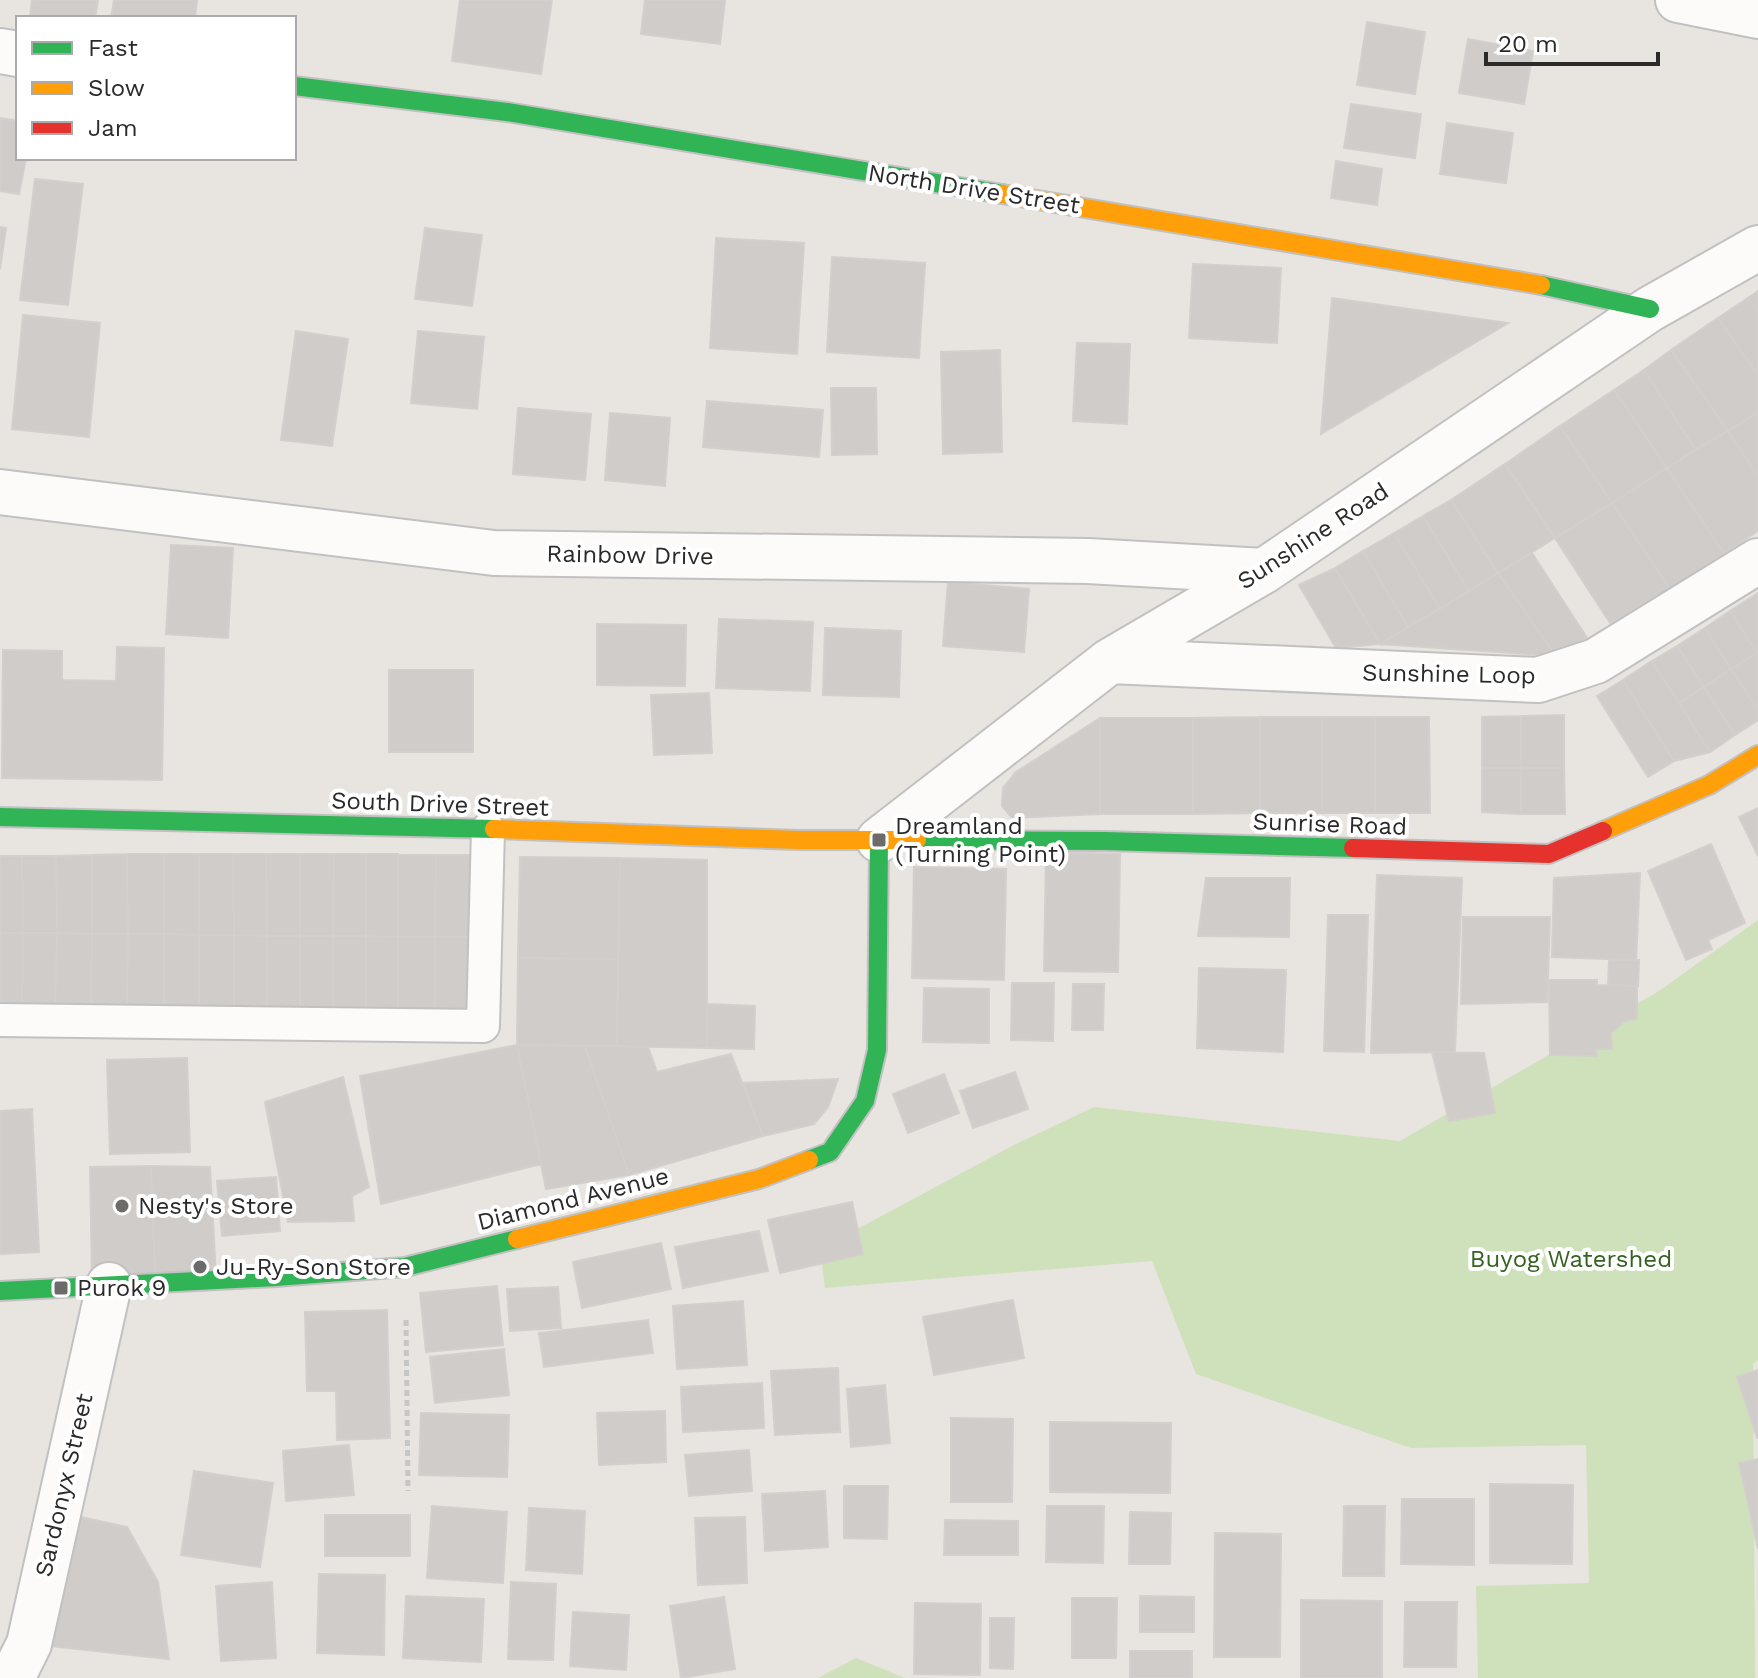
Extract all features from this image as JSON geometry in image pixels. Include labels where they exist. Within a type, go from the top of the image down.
[{"type":"street","points":[[1678,0],[1758,16]]},
{"type":"street","name":"North Drive Street","points":[[296,86],[507,112],[1524,281],[1650,309]]},
{"type":"street","name":"Sunshine Road","points":[[879,840],[1110,661],[1264,571],[1650,309],[1758,248]]},
{"type":"street","name":"Rainbow Drive","points":[[0,492],[494,553],[1088,561],[1264,571]]},
{"type":"street","name":"Sunshine Loop","points":[[1110,661],[1538,680],[1596,661],[1758,561]]},
{"type":"street","name":"Sunrise Road","points":[[879,840],[1105,841],[1549,854],[1709,785],[1758,755]]},
{"type":"street","name":"South Drive Street","points":[[0,817],[879,840]]},
{"type":"street","name":"Diamond Avenue","points":[[0,1291],[405,1267],[759,1179],[830,1152],[865,1101],[877,1050],[879,840]]},
{"type":"street","name":"Sardonyx Street","points":[[5,1678],[14,1674],[29,1644],[109,1285]]},
{"type":"lane","points":[[0,1020],[483,1026],[488,829]]},
{"type":"path","points":[[405,1267],[408,1491]]},
{"type":"green space","name":"Buyog Watershed","points":[[1758,920],[1758,1360],[1753,1364],[1755,1678],[1478,1678],[1476,1586],[1589,1583],[1586,1445],[1411,1448],[1196,1374],[1152,1261],[825,1288],[820,1249],[1012,1146],[1094,1107],[1400,1141],[1659,991]]},
{"type":"green space","points":[[856,1658],[905,1678],[818,1678]]},
{"type":"building","points":[[32,0],[98,0],[95,16],[30,16]]},
{"type":"building","points":[[114,0],[197,0],[195,16],[111,16]]},
{"type":"building","points":[[460,0],[552,0],[541,74],[452,61]]},
{"type":"building","points":[[645,0],[725,0],[720,44],[641,34]]},
{"type":"building","points":[[1367,22],[1425,32],[1415,94],[1357,85]]},
{"type":"building","points":[[1468,39],[1533,51],[1524,104],[1459,93]]},
{"type":"building","points":[[1351,104],[1421,114],[1415,158],[1344,148]]},
{"type":"building","points":[[0,118],[16,121],[16,160],[26,160],[19,194],[0,191]]},
{"type":"building","points":[[1447,123],[1513,133],[1506,183],[1440,174]]},
{"type":"building","points":[[1336,161],[1382,169],[1377,205],[1331,198]]},
{"type":"building","points":[[35,179],[83,184],[68,305],[20,300]]},
{"type":"building","points":[[0,227],[6,228],[0,269]]},
{"type":"building","points":[[425,228],[482,235],[472,306],[415,299]]},
{"type":"building","points":[[716,238],[804,243],[797,354],[710,348]]},
{"type":"building","points":[[832,257],[925,263],[919,358],[827,352]]},
{"type":"building","points":[[1193,264],[1281,268],[1277,343],[1189,338]]},
{"type":"building","points":[[1758,291],[1758,313],[1748,298]]},
{"type":"building","points":[[1332,298],[1508,323],[1321,434]]},
{"type":"building","points":[[1748,298],[1758,313],[1758,375],[1718,318]]},
{"type":"building","points":[[23,315],[100,323],[89,437],[12,429]]},
{"type":"building","points":[[1718,318],[1758,375],[1758,412],[1728,431],[1671,350]]},
{"type":"building","points":[[296,331],[348,339],[332,446],[281,440]]},
{"type":"building","points":[[418,331],[484,337],[477,409],[411,403]]},
{"type":"building","points":[[1077,343],[1130,344],[1127,424],[1073,421]]},
{"type":"building","points":[[1000,350],[1002,452],[943,454],[941,352]]},
{"type":"building","points":[[1671,350],[1728,431],[1695,449],[1644,370]]},
{"type":"building","points":[[1644,370],[1695,449],[1667,468],[1614,390]]},
{"type":"building","points":[[831,388],[876,388],[877,454],[832,455]]},
{"type":"building","points":[[1614,390],[1667,468],[1612,503],[1560,426]]},
{"type":"building","points":[[707,401],[823,410],[819,457],[703,447]]},
{"type":"building","points":[[518,408],[591,414],[585,480],[513,474]]},
{"type":"building","points":[[1758,412],[1758,476],[1728,431]]},
{"type":"building","points":[[610,413],[670,418],[665,486],[605,480]]},
{"type":"building","points":[[1560,426],[1612,503],[1555,538],[1505,464]]},
{"type":"building","points":[[1728,431],[1758,476],[1758,531],[1724,553],[1667,468]]},
{"type":"building","points":[[1505,464],[1555,538],[1498,573],[1451,500]]},
{"type":"building","points":[[1667,468],[1724,553],[1670,589],[1612,503]]},
{"type":"building","points":[[1451,500],[1498,573],[1469,591],[1423,516]]},
{"type":"building","points":[[1612,503],[1670,589],[1610,623],[1555,538]]},
{"type":"building","points":[[1423,516],[1469,591],[1440,609],[1394,533]]},
{"type":"building","points":[[1394,533],[1440,609],[1408,627],[1363,551]]},
{"type":"building","points":[[171,545],[233,548],[228,638],[166,634]]},
{"type":"building","points":[[1363,551],[1408,627],[1380,644],[1335,568]]},
{"type":"building","points":[[1532,553],[1587,638],[1556,656],[1498,573]]},
{"type":"building","points":[[1335,568],[1380,644],[1336,648],[1299,585]]},
{"type":"building","points":[[1498,573],[1556,656],[1380,644],[1469,591]]},
{"type":"building","points":[[948,582],[1029,589],[1024,652],[943,646]]},
{"type":"building","points":[[1758,593],[1758,653],[1757,653],[1730,611]]},
{"type":"building","points":[[1730,611],[1757,653],[1731,669],[1705,628]]},
{"type":"building","points":[[719,619],[813,622],[810,691],[716,688]]},
{"type":"building","points":[[597,624],[686,625],[685,686],[597,685]]},
{"type":"building","points":[[825,628],[901,631],[899,697],[823,695]]},
{"type":"building","points":[[1705,628],[1731,669],[1704,687],[1677,646]]},
{"type":"building","points":[[1677,646],[1704,687],[1679,703],[1652,661]]},
{"type":"building","points":[[117,647],[164,648],[162,780],[2,778],[3,650],[62,651],[62,680],[116,681]]},
{"type":"building","points":[[1758,655],[1758,710],[1731,669]]},
{"type":"building","points":[[1652,661],[1710,752],[1674,761],[1623,680]]},
{"type":"building","points":[[1731,669],[1758,710],[1758,720],[1735,735],[1704,687]]},
{"type":"building","points":[[389,670],[473,670],[473,752],[389,752]]},
{"type":"building","points":[[1623,680],[1674,761],[1648,777],[1597,696]]},
{"type":"building","points":[[1704,687],[1735,735],[1710,752],[1679,703]]},
{"type":"building","points":[[709,693],[712,753],[654,755],[651,695]]},
{"type":"building","points":[[1564,715],[1564,768],[1521,768],[1521,716]]},
{"type":"building","points":[[1521,716],[1521,768],[1482,768],[1482,717]]},
{"type":"building","points":[[1260,717],[1260,813],[1193,814],[1193,718]]},
{"type":"building","points":[[1260,717],[1322,717],[1322,813],[1260,813]]},
{"type":"building","points":[[1322,717],[1375,717],[1375,813],[1322,813]]},
{"type":"building","points":[[1375,717],[1429,717],[1430,813],[1375,813]]},
{"type":"building","points":[[1100,718],[1100,814],[1012,818],[1002,806],[1003,788],[1016,772]]},
{"type":"building","points":[[1100,718],[1193,718],[1193,814],[1100,814]]},
{"type":"building","points":[[1482,768],[1521,768],[1521,814],[1482,812]]},
{"type":"building","points":[[1521,768],[1564,768],[1565,814],[1521,814]]},
{"type":"building","points":[[1758,808],[1758,856],[1739,817]]},
{"type":"building","points":[[1711,844],[1745,923],[1708,940],[1712,949],[1686,960],[1648,871]]},
{"type":"building","points":[[1046,852],[1120,854],[1118,972],[1044,971]]},
{"type":"building","points":[[127,854],[164,854],[164,934],[128,934]]},
{"type":"building","points":[[127,854],[128,934],[92,934],[92,855]]},
{"type":"building","points":[[164,854],[199,854],[199,935],[164,934]]},
{"type":"building","points":[[199,854],[233,854],[234,935],[199,935]]},
{"type":"building","points":[[233,854],[266,854],[267,936],[234,935]]},
{"type":"building","points":[[266,854],[300,854],[300,936],[267,936]]},
{"type":"building","points":[[300,854],[334,854],[333,936],[300,936]]},
{"type":"building","points":[[334,854],[366,854],[366,936],[333,936]]},
{"type":"building","points":[[366,854],[398,854],[398,937],[366,936]]},
{"type":"building","points":[[398,854],[436,855],[435,937],[398,937]]},
{"type":"building","points":[[92,855],[92,934],[57,933],[56,856]]},
{"type":"building","points":[[436,855],[472,855],[471,937],[435,937]]},
{"type":"building","points":[[0,856],[22,856],[23,933],[0,933]]},
{"type":"building","points":[[22,856],[56,856],[57,933],[23,933]]},
{"type":"building","points":[[520,857],[620,858],[618,959],[518,958]]},
{"type":"building","points":[[620,858],[707,860],[707,1048],[617,1046]]},
{"type":"building","points":[[914,867],[1006,869],[1004,980],[912,978]]},
{"type":"building","points":[[1640,873],[1636,960],[1552,957],[1554,878]]},
{"type":"building","points":[[1377,875],[1462,878],[1455,1052],[1371,1053]]},
{"type":"building","points":[[1206,878],[1290,878],[1289,937],[1198,936]]},
{"type":"building","points":[[1328,915],[1368,915],[1364,1052],[1324,1051]]},
{"type":"building","points":[[1463,917],[1550,917],[1547,1002],[1461,1004]]},
{"type":"building","points":[[0,933],[23,933],[22,1011],[0,1010]]},
{"type":"building","points":[[23,933],[57,933],[55,1012],[22,1011]]},
{"type":"building","points":[[57,933],[92,934],[91,1012],[55,1012]]},
{"type":"building","points":[[92,934],[128,934],[127,1013],[91,1012]]},
{"type":"building","points":[[128,934],[164,934],[164,1013],[127,1013]]},
{"type":"building","points":[[164,934],[199,935],[199,1014],[164,1013]]},
{"type":"building","points":[[199,935],[234,935],[234,1013],[199,1014]]},
{"type":"building","points":[[234,935],[267,936],[267,1013],[234,1013]]},
{"type":"building","points":[[267,936],[300,936],[300,1013],[267,1013]]},
{"type":"building","points":[[300,936],[333,936],[333,1013],[300,1013]]},
{"type":"building","points":[[333,936],[366,936],[366,1013],[333,1013]]},
{"type":"building","points":[[366,936],[398,937],[398,1013],[366,1013]]},
{"type":"building","points":[[398,937],[435,937],[435,1013],[398,1013]]},
{"type":"building","points":[[435,937],[471,937],[471,1013],[435,1013]]},
{"type":"building","points":[[518,958],[618,959],[617,1046],[517,1045]]},
{"type":"building","points":[[1609,960],[1639,960],[1638,986],[1608,985]]},
{"type":"building","points":[[1199,968],[1286,970],[1283,1052],[1197,1048]]},
{"type":"building","points":[[1549,980],[1597,980],[1597,985],[1637,986],[1637,1019],[1625,1021],[1611,1033],[1612,1049],[1596,1049],[1597,1056],[1550,1055]]},
{"type":"building","points":[[1012,983],[1054,983],[1053,1041],[1011,1040]]},
{"type":"building","points":[[1073,984],[1104,984],[1103,1030],[1072,1030]]},
{"type":"building","points":[[924,988],[989,989],[989,1043],[923,1042]]},
{"type":"building","points":[[707,1004],[755,1006],[754,1049],[707,1048]]},
{"type":"building","points":[[517,1045],[541,1164],[381,1204],[360,1076]]},
{"type":"building","points":[[517,1045],[585,1046],[629,1175],[546,1189]]},
{"type":"building","points":[[585,1046],[648,1047],[657,1072],[731,1054],[763,1136],[629,1175]]},
{"type":"building","points":[[1432,1052],[1484,1053],[1495,1113],[1449,1121]]},
{"type":"building","points":[[187,1058],[190,1152],[110,1154],[107,1060]]},
{"type":"building","points":[[1015,1072],[1028,1109],[973,1128],[960,1091]]},
{"type":"building","points":[[944,1074],[959,1113],[908,1133],[893,1094]]},
{"type":"building","points":[[343,1077],[369,1187],[352,1196],[354,1221],[288,1222],[265,1102]]},
{"type":"building","points":[[838,1079],[828,1107],[814,1124],[763,1136],[743,1083]]},
{"type":"building","points":[[32,1109],[39,1252],[0,1254],[0,1111]]},
{"type":"building","points":[[151,1166],[155,1273],[92,1277],[90,1167]]},
{"type":"building","points":[[151,1166],[210,1167],[216,1276],[155,1273]]},
{"type":"building","points":[[276,1177],[280,1231],[222,1236],[217,1181]]},
{"type":"building","points":[[852,1202],[863,1254],[780,1273],[768,1220]]},
{"type":"building","points":[[759,1231],[768,1271],[683,1288],[675,1247]]},
{"type":"building","points":[[661,1243],[671,1289],[582,1308],[573,1262]]},
{"type":"building","points":[[497,1286],[503,1345],[426,1352],[420,1293]]},
{"type":"building","points":[[558,1287],[561,1328],[510,1331],[507,1289]]},
{"type":"building","points":[[1013,1300],[1024,1358],[934,1375],[923,1317]]},
{"type":"building","points":[[743,1301],[747,1365],[677,1369],[673,1306]]},
{"type":"building","points":[[387,1310],[390,1438],[337,1440],[336,1391],[307,1391],[305,1312]]},
{"type":"building","points":[[648,1320],[653,1353],[544,1367],[539,1333]]},
{"type":"building","points":[[504,1349],[509,1395],[435,1403],[430,1357]]},
{"type":"building","points":[[838,1368],[840,1432],[775,1435],[771,1371]]},
{"type":"building","points":[[1758,1370],[1758,1438],[1757,1438],[1737,1377]]},
{"type":"building","points":[[762,1383],[764,1428],[683,1432],[681,1387]]},
{"type":"building","points":[[885,1385],[890,1443],[851,1447],[847,1389]]},
{"type":"building","points":[[665,1411],[666,1462],[599,1465],[597,1413]]},
{"type":"building","points":[[421,1413],[509,1415],[507,1477],[419,1475]]},
{"type":"building","points":[[951,1418],[1013,1419],[1012,1502],[951,1502]]},
{"type":"building","points":[[1050,1422],[1171,1423],[1170,1493],[1050,1492]]},
{"type":"building","points":[[349,1445],[354,1495],[286,1501],[283,1451]]},
{"type":"building","points":[[749,1450],[752,1491],[689,1496],[685,1455]]},
{"type":"building","points":[[1758,1459],[1758,1549],[1739,1463]]},
{"type":"building","points":[[194,1471],[273,1483],[260,1567],[181,1555]]},
{"type":"building","points":[[1490,1484],[1573,1485],[1572,1564],[1490,1563]]},
{"type":"building","points":[[844,1486],[888,1486],[887,1539],[844,1538]]},
{"type":"building","points":[[825,1491],[828,1547],[765,1551],[762,1494]]},
{"type":"building","points":[[1402,1499],[1474,1499],[1474,1565],[1401,1564]]},
{"type":"building","points":[[432,1506],[507,1512],[503,1583],[427,1578]]},
{"type":"building","points":[[1047,1506],[1104,1506],[1103,1563],[1046,1562]]},
{"type":"building","points":[[1344,1506],[1385,1506],[1384,1576],[1343,1576]]},
{"type":"building","points":[[529,1508],[585,1511],[582,1574],[526,1570]]},
{"type":"building","points":[[1130,1512],[1171,1513],[1170,1564],[1129,1564]]},
{"type":"building","points":[[71,1515],[127,1527],[158,1582],[169,1659],[40,1645]]},
{"type":"building","points":[[325,1515],[410,1515],[410,1556],[325,1556]]},
{"type":"building","points":[[745,1517],[747,1583],[698,1585],[695,1518]]},
{"type":"building","points":[[945,1520],[1018,1521],[1018,1555],[944,1555]]},
{"type":"building","points":[[1215,1533],[1281,1534],[1280,1657],[1214,1657]]},
{"type":"building","points":[[319,1574],[385,1575],[384,1655],[317,1653]]},
{"type":"building","points":[[272,1582],[276,1658],[221,1661],[216,1586]]},
{"type":"building","points":[[511,1582],[556,1584],[553,1660],[508,1659]]},
{"type":"building","points":[[406,1596],[484,1599],[481,1662],[403,1658]]},
{"type":"building","points":[[1140,1596],[1194,1597],[1194,1632],[1140,1632]]},
{"type":"building","points":[[724,1597],[735,1669],[681,1678],[670,1606]]},
{"type":"building","points":[[1072,1598],[1117,1598],[1116,1658],[1072,1658]]},
{"type":"building","points":[[1301,1600],[1382,1601],[1382,1678],[1301,1678]]},
{"type":"building","points":[[1405,1602],[1457,1602],[1456,1667],[1404,1667]]},
{"type":"building","points":[[915,1603],[981,1604],[980,1675],[914,1674]]},
{"type":"building","points":[[573,1612],[629,1615],[626,1670],[570,1666]]},
{"type":"building","points":[[990,1618],[1014,1618],[1013,1669],[990,1668]]},
{"type":"building","points":[[1130,1651],[1192,1651],[1192,1678],[1130,1678]]},
{"type":"traffic: fast","points":[[296,86],[507,112],[1002,194]]},
{"type":"traffic: fast","points":[[1541,285],[1650,309]]},
{"type":"traffic: fast","points":[[0,817],[494,829]]},
{"type":"traffic: fast","points":[[809,1160],[830,1152],[865,1101],[877,1050],[879,840]]},
{"type":"traffic: fast","points":[[917,840],[1105,841],[1353,848]]},
{"type":"traffic: fast","points":[[0,1291],[405,1267],[517,1239]]},
{"type":"traffic: slow","points":[[1002,194],[1541,285]]},
{"type":"traffic: slow","points":[[1603,831],[1709,785],[1758,755]]},
{"type":"traffic: slow","points":[[494,829],[799,840],[917,840]]},
{"type":"traffic: slow","points":[[517,1239],[759,1179],[809,1160]]},
{"type":"traffic: jam","points":[[1353,848],[1549,854],[1603,831]]},
{"type":"place","name":"Dreamland (Turning Point)","points":[[879,840]]},
{"type":"place","name":"Nesty's Store","points":[[122,1206]]},
{"type":"place","name":"Ju-Ry-Son Store","points":[[200,1267]]},
{"type":"place","name":"Purok 9","points":[[61,1288]]}]
